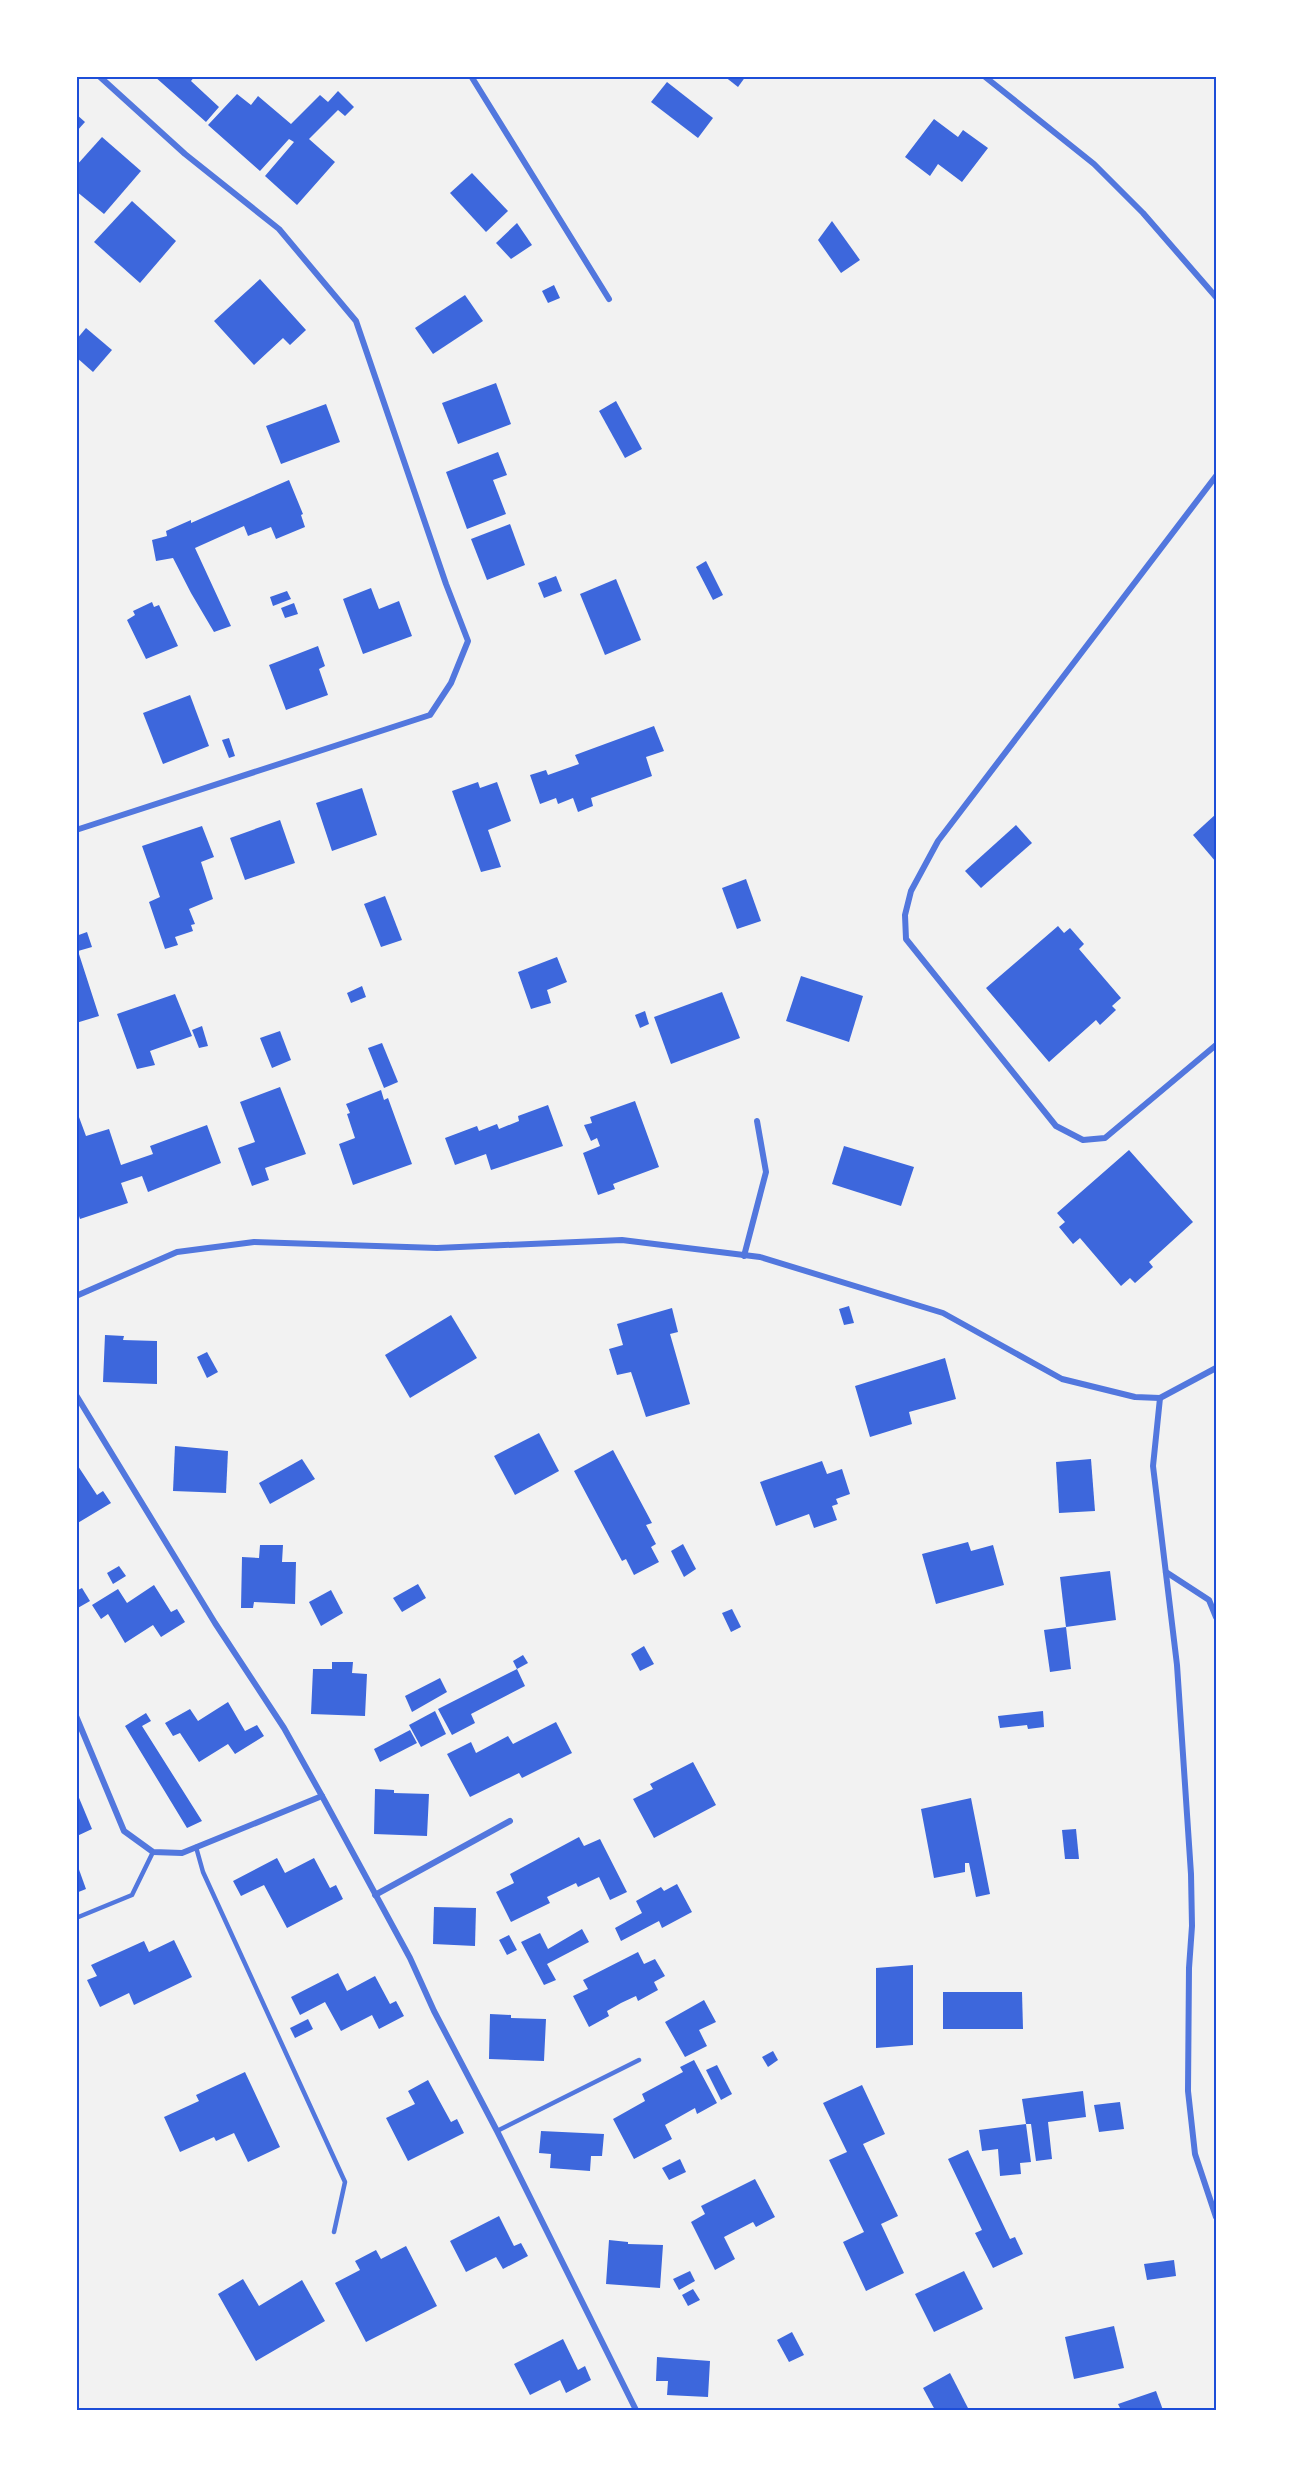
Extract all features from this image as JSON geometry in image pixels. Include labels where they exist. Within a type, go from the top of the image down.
[{"type":"street","points":[[76,830],[430,715],[451,683],[468,641],[446,584],[356,321],[279,229],[185,154],[99,76]]},
{"type":"street","points":[[471,76],[609,299]]},
{"type":"street","points":[[984,76],[1094,164],[1143,213],[1216,297]]},
{"type":"street","points":[[1216,476],[938,841],[911,891],[905,915],[906,939],[1056,1126],[1083,1140],[1105,1138],[1216,1045]]},
{"type":"street","points":[[744,1256],[766,1172],[756,1121]]},
{"type":"street","points":[[76,1296],[177,1252],[254,1242],[437,1248],[622,1240],[760,1257],[943,1313],[1062,1379],[1135,1397],[1160,1398],[1216,1368]]},
{"type":"street","points":[[76,1395],[215,1623],[284,1728],[322,1796],[410,1958],[434,2011],[497,2131],[636,2410]]},
{"type":"street","points":[[1160,1398],[1153,1466],[1177,1665],[1191,1874],[1188,2091],[1195,2154],[1216,2217]]},
{"type":"street","points":[[1166,1572],[1209,1600],[1216,1617]]},
{"type":"street","points":[[76,1716],[124,1831],[153,1852],[182,1853],[322,1796]]},
{"type":"street","points":[[375,1895],[510,1821]]},
{"type":"lane","points":[[196,1847],[203,1872],[345,2182],[334,2232]]},
{"type":"lane","points":[[76,1918],[132,1895],[153,1852]]},
{"type":"lane","points":[[497,2131],[639,2060]]},
{"type":"building","points":[[154,76],[195,76],[191,81],[219,107],[206,122]]},
{"type":"building","points":[[724,76],[746,76],[738,87]]},
{"type":"building","points":[[667,82],[713,118],[698,138],[651,102]]},
{"type":"building","points":[[338,91],[354,107],[345,116],[338,110],[309,139],[335,162],[297,205],[265,176],[294,142],[289,139],[260,171],[208,125],[237,94],[251,105],[258,96],[291,124],[320,95],[328,102]]},
{"type":"building","points":[[76,114],[85,122],[76,132]]},
{"type":"building","points":[[934,119],[958,137],[963,130],[988,148],[962,182],[938,164],[930,176],[905,157]]},
{"type":"building","points":[[102,137],[141,171],[104,214],[76,191],[76,166]]},
{"type":"building","points":[[472,173],[508,211],[486,232],[450,193]]},
{"type":"building","points":[[132,201],[176,241],[140,283],[94,242]]},
{"type":"building","points":[[832,221],[860,260],[841,273],[818,240]]},
{"type":"building","points":[[517,223],[532,245],[511,259],[496,243]]},
{"type":"building","points":[[260,279],[306,330],[290,345],[283,338],[254,365],[214,321]]},
{"type":"building","points":[[554,285],[560,298],[548,303],[542,291]]},
{"type":"building","points":[[465,295],[483,321],[433,354],[415,328]]},
{"type":"building","points":[[86,328],[112,350],[93,372],[76,357],[76,340]]},
{"type":"building","points":[[496,383],[511,424],[458,444],[442,403]]},
{"type":"building","points":[[616,401],[642,449],[625,458],[599,411]]},
{"type":"building","points":[[326,404],[340,442],[281,464],[266,426]]},
{"type":"building","points":[[498,452],[507,475],[493,480],[506,514],[467,529],[446,472]]},
{"type":"building","points":[[289,480],[303,514],[301,515],[305,527],[276,539],[271,527],[248,536],[244,526],[195,548],[231,626],[214,632],[173,558],[156,561],[152,540],[167,536],[166,531],[191,520],[191,523]]},
{"type":"building","points":[[510,524],[525,565],[487,580],[471,539]]},
{"type":"building","points":[[706,561],[723,595],[713,600],[696,567]]},
{"type":"building","points":[[556,576],[562,591],[544,598],[538,583]]},
{"type":"building","points":[[616,579],[641,640],[605,655],[580,594]]},
{"type":"building","points":[[371,588],[379,609],[399,601],[412,636],[363,654],[343,599]]},
{"type":"building","points":[[287,591],[291,599],[273,606],[270,597]]},
{"type":"building","points":[[152,602],[154,607],[159,605],[178,646],[146,659],[127,620],[135,615],[133,611]]},
{"type":"building","points":[[294,603],[298,614],[285,618],[281,608]]},
{"type":"building","points":[[318,646],[325,666],[319,669],[328,695],[286,710],[269,665]]},
{"type":"building","points":[[190,695],[209,746],[163,764],[143,713]]},
{"type":"building","points":[[654,726],[664,751],[646,757],[652,776],[591,798],[593,806],[578,812],[573,798],[558,804],[556,798],[540,804],[530,775],[546,770],[548,775],[579,764],[575,755]]},
{"type":"building","points":[[229,738],[235,756],[229,758],[222,740]]},
{"type":"building","points":[[478,782],[480,788],[497,782],[511,821],[488,830],[501,867],[481,872],[452,791]]},
{"type":"building","points":[[362,788],[377,835],[332,851],[316,803]]},
{"type":"building","points":[[1216,814],[1216,862],[1193,835]]},
{"type":"building","points":[[280,820],[295,863],[245,880],[230,838]]},
{"type":"building","points":[[1016,825],[1032,843],[981,888],[965,871]]},
{"type":"building","points":[[202,826],[214,857],[201,862],[213,899],[189,909],[195,924],[191,925],[193,931],[175,937],[178,945],[165,949],[149,902],[160,897],[142,846]]},
{"type":"building","points":[[746,879],[761,921],[737,929],[722,888]]},
{"type":"building","points":[[385,896],[402,940],[381,947],[364,904]]},
{"type":"building","points":[[1058,926],[1064,933],[1070,928],[1084,944],[1079,949],[1121,998],[1112,1006],[1116,1010],[1100,1025],[1096,1020],[1049,1062],[986,988]]},
{"type":"building","points":[[87,932],[92,947],[78,951],[99,1016],[76,1023],[76,936]]},
{"type":"building","points":[[557,957],[567,982],[547,990],[551,1003],[531,1009],[518,972]]},
{"type":"building","points":[[801,976],[863,996],[849,1042],[786,1021]]},
{"type":"building","points":[[362,986],[366,997],[351,1003],[347,993]]},
{"type":"building","points":[[722,992],[740,1038],[671,1064],[654,1017]]},
{"type":"building","points":[[175,994],[192,1036],[150,1051],[155,1065],[137,1069],[117,1014]]},
{"type":"building","points":[[645,1011],[649,1024],[640,1028],[635,1015]]},
{"type":"building","points":[[202,1026],[208,1046],[199,1048],[192,1030]]},
{"type":"building","points":[[280,1031],[291,1060],[272,1068],[260,1038]]},
{"type":"building","points":[[382,1043],[398,1082],[384,1088],[368,1048]]},
{"type":"building","points":[[280,1087],[306,1154],[265,1168],[269,1180],[252,1186],[238,1148],[255,1142],[240,1102]]},
{"type":"building","points":[[381,1090],[384,1100],[388,1098],[412,1164],[353,1185],[339,1144],[355,1138],[346,1104]]},
{"type":"building","points":[[635,1101],[659,1167],[613,1184],[615,1189],[598,1195],[583,1153],[600,1146],[597,1138],[591,1141],[584,1125],[592,1123],[590,1117]]},
{"type":"building","points":[[548,1105],[563,1146],[491,1170],[486,1154],[455,1165],[445,1138],[477,1126],[479,1131],[497,1124],[499,1129],[519,1121],[518,1116]]},
{"type":"building","points":[[76,1109],[86,1136],[109,1129],[121,1165],[153,1154],[150,1146],[207,1125],[221,1163],[148,1192],[142,1176],[121,1183],[128,1203],[80,1219],[76,1207]]},
{"type":"building","points":[[844,1146],[914,1167],[901,1206],[832,1184]]},
{"type":"building","points":[[1129,1150],[1193,1222],[1149,1262],[1153,1267],[1135,1283],[1130,1278],[1121,1286],[1080,1238],[1073,1244],[1059,1227],[1065,1222],[1057,1213]]},
{"type":"building","points":[[849,1306],[854,1323],[844,1325],[839,1309]]},
{"type":"building","points":[[672,1308],[678,1332],[670,1334],[690,1404],[646,1417],[631,1372],[617,1375],[609,1349],[623,1345],[617,1324]]},
{"type":"building","points":[[451,1315],[477,1358],[410,1398],[385,1355]]},
{"type":"building","points":[[105,1335],[124,1336],[123,1340],[157,1341],[157,1384],[103,1382]]},
{"type":"building","points":[[207,1352],[218,1372],[207,1378],[197,1357]]},
{"type":"building","points":[[945,1358],[956,1399],[909,1412],[912,1424],[870,1437],[855,1386]]},
{"type":"building","points":[[539,1433],[559,1471],[515,1495],[494,1456]]},
{"type":"building","points":[[175,1446],[228,1451],[226,1493],[173,1491]]},
{"type":"building","points":[[613,1450],[652,1523],[646,1525],[656,1544],[651,1547],[659,1562],[634,1575],[626,1559],[622,1561],[574,1471]]},
{"type":"building","points":[[302,1459],[315,1479],[270,1504],[259,1483]]},
{"type":"building","points":[[1091,1459],[1095,1511],[1059,1513],[1056,1462]]},
{"type":"building","points":[[822,1461],[827,1474],[842,1469],[850,1494],[836,1499],[838,1504],[832,1506],[837,1520],[814,1528],[809,1514],[776,1526],[760,1482]]},
{"type":"building","points":[[78,1466],[97,1495],[103,1491],[111,1503],[76,1524]]},
{"type":"building","points":[[968,1542],[971,1551],[993,1545],[1004,1585],[936,1604],[922,1554]]},
{"type":"building","points":[[683,1544],[696,1569],[684,1577],[671,1551]]},
{"type":"building","points":[[260,1545],[283,1545],[282,1562],[296,1562],[295,1604],[254,1602],[253,1608],[241,1608],[242,1557],[259,1558]]},
{"type":"building","points":[[119,1566],[126,1576],[113,1584],[107,1573]]},
{"type":"building","points":[[1110,1571],[1116,1620],[1066,1627],[1060,1577]]},
{"type":"building","points":[[418,1584],[426,1598],[402,1612],[393,1598]]},
{"type":"building","points":[[154,1585],[171,1612],[177,1609],[185,1622],[161,1637],[153,1625],[125,1643],[108,1614],[101,1619],[92,1605],[118,1589],[127,1603]]},
{"type":"building","points":[[82,1588],[90,1601],[76,1609],[76,1591]]},
{"type":"building","points":[[331,1590],[343,1613],[321,1626],[309,1602]]},
{"type":"building","points":[[732,1609],[741,1627],[731,1632],[722,1613]]},
{"type":"building","points":[[1066,1627],[1071,1669],[1050,1672],[1044,1630]]},
{"type":"building","points":[[644,1646],[654,1664],[640,1671],[631,1654]]},
{"type":"building","points":[[523,1655],[528,1663],[517,1669],[513,1661]]},
{"type":"building","points":[[332,1662],[353,1662],[352,1673],[367,1674],[365,1716],[311,1714],[313,1669],[332,1669]]},
{"type":"building","points":[[517,1669],[525,1686],[471,1714],[475,1723],[452,1735],[438,1709]]},
{"type":"building","points":[[440,1678],[447,1692],[412,1712],[405,1696]]},
{"type":"building","points":[[228,1702],[245,1731],[257,1725],[264,1736],[235,1754],[228,1744],[199,1762],[180,1733],[173,1736],[165,1723],[190,1709],[198,1721]]},
{"type":"building","points":[[435,1711],[446,1734],[421,1747],[409,1725]]},
{"type":"building","points":[[1043,1711],[1044,1727],[1028,1729],[1027,1725],[1000,1728],[998,1716]]},
{"type":"building","points":[[146,1713],[151,1721],[142,1726],[202,1821],[187,1828],[125,1726]]},
{"type":"building","points":[[556,1722],[572,1753],[522,1778],[519,1773],[470,1797],[447,1754],[471,1742],[476,1753],[508,1736],[513,1744]]},
{"type":"building","points":[[410,1730],[417,1743],[380,1762],[374,1749]]},
{"type":"building","points":[[693,1762],[716,1805],[654,1838],[633,1799],[653,1789],[650,1784]]},
{"type":"building","points":[[375,1789],[394,1790],[394,1793],[429,1794],[427,1836],[374,1834]]},
{"type":"building","points":[[77,1793],[92,1829],[77,1836]]},
{"type":"building","points":[[971,1798],[990,1894],[976,1897],[969,1863],[965,1863],[965,1872],[934,1878],[921,1809]]},
{"type":"building","points":[[1076,1829],[1079,1859],[1065,1859],[1062,1830]]},
{"type":"building","points":[[579,1837],[584,1846],[600,1839],[627,1892],[610,1900],[599,1877],[578,1887],[576,1883],[547,1897],[550,1903],[511,1922],[496,1892],[514,1883],[510,1874]]},
{"type":"building","points":[[277,1858],[285,1873],[314,1858],[330,1888],[336,1885],[343,1899],[287,1928],[264,1885],[241,1896],[233,1881]]},
{"type":"building","points":[[76,1864],[86,1889],[76,1893]]},
{"type":"building","points":[[677,1884],[692,1912],[662,1928],[659,1921],[621,1941],[615,1928],[642,1913],[636,1901],[661,1887],[664,1891]]},
{"type":"building","points":[[434,1907],[476,1908],[475,1946],[433,1944]]},
{"type":"building","points":[[582,1929],[589,1942],[547,1964],[556,1980],[544,1985],[521,1942],[540,1933],[548,1949]]},
{"type":"building","points":[[509,1935],[517,1950],[507,1955],[499,1940]]},
{"type":"building","points":[[174,1940],[192,1977],[134,2005],[129,1993],[100,2007],[87,1980],[97,1976],[91,1965],[144,1941],[149,1952]]},
{"type":"building","points":[[638,1952],[644,1964],[655,1959],[665,1976],[654,1982],[658,1990],[638,2001],[636,1996],[621,2003],[607,2011],[609,2016],[589,2027],[573,1996],[588,1989],[583,1980]]},
{"type":"building","points":[[913,1965],[913,2045],[876,2048],[876,1968]]},
{"type":"building","points":[[338,1973],[347,1991],[375,1976],[390,2004],[396,2001],[404,2016],[379,2029],[372,2015],[341,2031],[325,2002],[300,2015],[291,1997]]},
{"type":"building","points":[[943,1992],[1022,1992],[1023,2029],[943,2029]]},
{"type":"building","points":[[704,2000],[716,2022],[699,2030],[707,2046],[685,2057],[665,2022]]},
{"type":"building","points":[[490,2014],[511,2015],[511,2018],[546,2019],[544,2061],[489,2059]]},
{"type":"building","points":[[308,2019],[313,2029],[295,2038],[290,2028]]},
{"type":"building","points":[[773,2051],[778,2060],[768,2067],[762,2057]]},
{"type":"building","points":[[694,2060],[717,2103],[697,2114],[695,2108],[665,2125],[672,2139],[634,2159],[613,2119],[645,2101],[642,2094],[683,2072],[680,2067]]},
{"type":"building","points":[[717,2065],[732,2094],[721,2100],[706,2070]]},
{"type":"building","points":[[245,2072],[280,2147],[248,2162],[234,2133],[216,2141],[214,2137],[180,2152],[164,2117],[199,2101],[196,2095]]},
{"type":"building","points":[[428,2080],[451,2122],[457,2119],[464,2133],[408,2161],[386,2118],[415,2104],[408,2091]]},
{"type":"building","points":[[862,2085],[885,2134],[863,2144],[898,2216],[881,2224],[904,2273],[866,2291],[843,2242],[864,2232],[829,2160],[847,2152],[823,2103]]},
{"type":"building","points":[[1083,2091],[1086,2117],[1048,2122],[1052,2159],[1036,2161],[1031,2124],[1026,2124],[1022,2099]]},
{"type":"building","points":[[1120,2102],[1124,2129],[1099,2132],[1094,2105]]},
{"type":"building","points":[[1026,2124],[1031,2162],[1020,2163],[1021,2174],[1000,2176],[998,2149],[982,2151],[979,2130]]},
{"type":"building","points":[[541,2131],[604,2134],[602,2156],[591,2156],[590,2171],[550,2168],[551,2154],[539,2153]]},
{"type":"building","points":[[968,2150],[1010,2239],[1015,2237],[1023,2254],[993,2268],[975,2233],[982,2230],[948,2159]]},
{"type":"building","points":[[680,2159],[686,2172],[669,2180],[662,2168]]},
{"type":"building","points":[[755,2179],[775,2217],[756,2227],[753,2222],[724,2237],[735,2259],[715,2270],[691,2222],[705,2214],[701,2206]]},
{"type":"building","points":[[499,2216],[514,2246],[521,2243],[528,2256],[503,2269],[496,2257],[466,2272],[450,2241]]},
{"type":"building","points":[[609,2240],[628,2242],[628,2244],[663,2245],[660,2288],[606,2284]]},
{"type":"building","points":[[406,2246],[437,2306],[366,2342],[335,2283],[360,2270],[355,2261],[376,2250],[381,2259]]},
{"type":"building","points":[[1174,2260],[1176,2276],[1147,2280],[1144,2264]]},
{"type":"building","points":[[690,2271],[695,2281],[679,2290],[673,2279]]},
{"type":"building","points":[[964,2271],[983,2309],[934,2332],[915,2294]]},
{"type":"building","points":[[243,2279],[259,2306],[302,2280],[325,2321],[256,2361],[218,2294]]},
{"type":"building","points":[[693,2289],[700,2300],[688,2306],[682,2295]]},
{"type":"building","points":[[1114,2326],[1124,2368],[1074,2379],[1065,2337]]},
{"type":"building","points":[[792,2332],[804,2355],[789,2362],[777,2340]]},
{"type":"building","points":[[563,2339],[578,2370],[585,2366],[591,2380],[566,2393],[560,2380],[530,2395],[514,2364]]},
{"type":"building","points":[[657,2357],[710,2361],[708,2397],[667,2395],[668,2381],[656,2381]]},
{"type":"building","points":[[950,2373],[969,2410],[935,2410],[923,2388]]},
{"type":"building","points":[[1156,2391],[1163,2410],[1121,2410],[1118,2404]]}]
